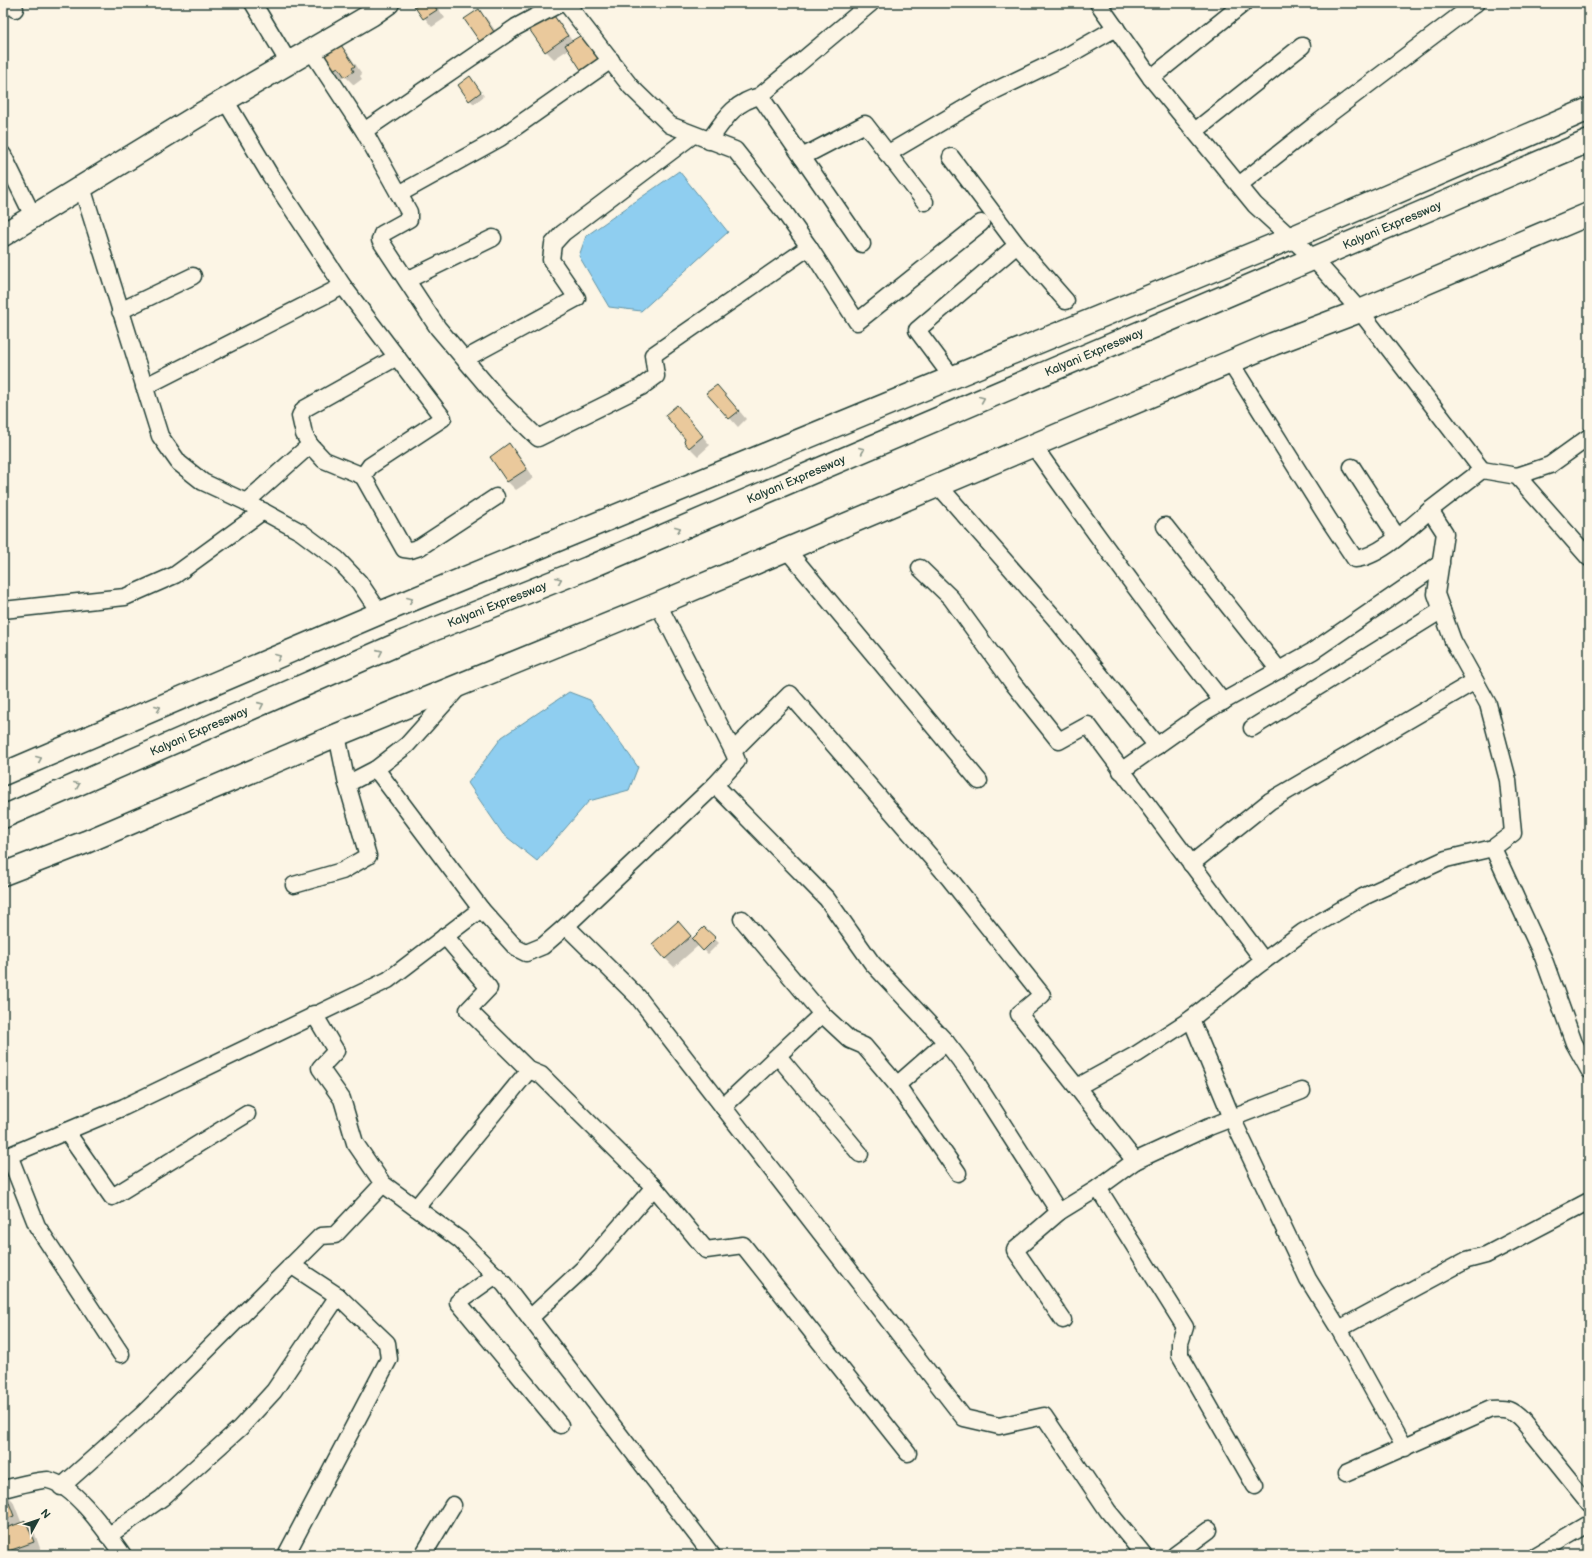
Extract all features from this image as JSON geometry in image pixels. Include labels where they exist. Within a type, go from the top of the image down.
[{"type":"main road","points":[[3,235],[225,100],[371,15],[388,3]]},
{"type":"main road","points":[[3,774],[380,613],[1291,238],[1589,109]]},
{"type":"main road","name":"Kalyani Expressway","points":[[3,817],[405,641],[588,568],[1589,141]]},
{"type":"main road","points":[[3,874],[86,842],[337,735],[658,604],[1273,344],[1360,312],[1589,214]]},
{"type":"street","points":[[253,3],[289,63]]},
{"type":"street","points":[[364,131],[516,27],[561,3]]},
{"type":"street","points":[[566,3],[632,87],[670,125],[735,150],[785,213],[809,247],[857,322],[981,224]]},
{"type":"street","points":[[709,141],[730,112],[748,99],[760,96],[871,3]]},
{"type":"street","points":[[1151,78],[1244,3]]},
{"type":"street","points":[[1239,185],[1316,124],[1476,3]]},
{"type":"street","points":[[1103,5],[1116,28],[1151,78],[1255,205],[1313,258],[1360,312],[1482,470],[1517,476],[1550,465],[1589,437]]},
{"type":"street","points":[[888,154],[994,91],[1067,56],[1116,28]]},
{"type":"street","points":[[1195,131],[1302,46]]},
{"type":"street","points":[[311,50],[364,131],[409,212],[410,219],[382,234],[380,240],[438,328],[500,401],[538,438],[641,387],[656,376],[653,355],[809,247]]},
{"type":"street","points":[[399,194],[500,138],[611,60]]},
{"type":"street","points":[[760,96],[862,244]]},
{"type":"street","points":[[225,100],[270,175],[343,286],[443,418],[370,466],[363,476]]},
{"type":"street","points":[[802,157],[865,124],[925,202]]},
{"type":"street","points":[[465,359],[577,298],[551,260],[553,244],[572,226],[693,135]]},
{"type":"street","points":[[3,154],[33,216]]},
{"type":"street","points":[[951,157],[1017,245],[1066,301]]},
{"type":"street","points":[[82,187],[160,436],[179,463],[203,482],[246,502],[301,532],[337,559],[359,582],[380,613]]},
{"type":"street","points":[[407,280],[494,238]]},
{"type":"street","points":[[952,377],[917,330],[1017,245]]},
{"type":"street","points":[[120,311],[193,276]]},
{"type":"street","points":[[144,387],[343,286]]},
{"type":"street","points":[[397,357],[304,409],[300,416],[304,434],[310,445],[324,460],[363,476],[404,549],[411,550],[420,547],[496,497]]},
{"type":"street","points":[[1230,362],[1355,559],[1366,558],[1397,537],[1482,470]]},
{"type":"street","points":[[246,502],[310,445]]},
{"type":"street","points":[[1033,445],[1110,556],[1167,632],[1223,702]]},
{"type":"street","points":[[1352,467],[1397,537]]},
{"type":"street","points":[[1517,476],[1589,558]]},
{"type":"street","points":[[939,486],[1058,622],[1157,746]]},
{"type":"street","points":[[1077,1087],[1137,1054],[1191,1019],[1303,932],[1363,897],[1446,859],[1493,848],[1513,833],[1508,780],[1488,704],[1453,641],[1436,594],[1445,533],[1430,510]]},
{"type":"street","points":[[3,610],[125,597],[175,574],[263,511]]},
{"type":"street","points":[[1165,526],[1279,670]]},
{"type":"street","points":[[786,550],[979,781]]},
{"type":"street","points":[[1121,771],[1223,702],[1312,651],[1441,563]]},
{"type":"street","points":[[920,568],[951,598],[1012,682],[1059,741],[1088,725],[1190,864],[1264,961]]},
{"type":"street","points":[[376,769],[480,909],[516,948],[526,953],[542,946],[566,926],[715,785],[738,761],[658,604]]},
{"type":"street","points":[[1252,728],[1442,610]]},
{"type":"street","points":[[1190,864],[1270,801],[1475,681]]},
{"type":"street","points":[[348,784],[376,769],[407,745],[460,686]]},
{"type":"street","points":[[733,751],[790,694],[949,878],[1042,995],[1019,1014],[1135,1161]]},
{"type":"street","points":[[294,885],[342,871],[368,856],[348,784],[337,735]]},
{"type":"street","points":[[715,785],[827,899],[872,963],[946,1042],[970,1073],[1059,1212]]},
{"type":"street","points":[[1493,848],[1543,957],[1574,1042],[1589,1070]]},
{"type":"street","points":[[121,1354],[37,1226],[6,1156],[124,1107],[314,1014],[388,980],[480,909]]},
{"type":"street","points":[[742,919],[822,1014],[850,1040],[864,1046],[897,1085],[958,1173]]},
{"type":"street","points":[[566,926],[638,997],[964,1418],[999,1426],[1044,1416],[1108,1511],[1144,1555]]},
{"type":"street","points":[[445,936],[489,988],[468,1010],[529,1070],[541,1075],[654,1187],[706,1250],[743,1245],[908,1453]]},
{"type":"street","points":[[314,1014],[336,1051],[320,1068],[342,1099],[355,1143],[383,1184],[460,1240],[496,1275],[712,1555]]},
{"type":"street","points":[[723,1107],[822,1014]]},
{"type":"street","points":[[1191,1019],[1232,1118],[1308,1279],[1339,1329],[1405,1448]]},
{"type":"street","points":[[897,1085],[946,1042]]},
{"type":"street","points":[[778,1056],[860,1154]]},
{"type":"street","points":[[416,1208],[529,1070]]},
{"type":"street","points":[[1063,1320],[1015,1250],[1059,1212],[1098,1188],[1135,1161],[1232,1118],[1302,1091]]},
{"type":"street","points":[[66,1131],[112,1197],[247,1114]]},
{"type":"street","points":[[61,1487],[144,1413],[321,1236],[335,1235],[383,1184]]},
{"type":"street","points":[[530,1318],[586,1265],[654,1187]]},
{"type":"street","points":[[1098,1188],[1185,1327],[1180,1343],[1180,1355],[1255,1486]]},
{"type":"street","points":[[1339,1329],[1467,1260],[1486,1255],[1589,1201]]},
{"type":"street","points":[[291,1265],[338,1296],[388,1343],[389,1358],[293,1552]]},
{"type":"street","points":[[496,1275],[458,1302],[560,1425]]},
{"type":"street","points":[[108,1536],[162,1498],[240,1428],[274,1391],[338,1296]]},
{"type":"street","points":[[1346,1472],[1405,1448],[1491,1409],[1505,1408],[1514,1412],[1522,1420],[1589,1503]]},
{"type":"street","points":[[3,1489],[48,1480],[70,1491],[123,1555]]},
{"type":"street","points":[[423,1555],[453,1505]]},
{"type":"street","points":[[1536,1555],[1589,1524]]},
{"type":"street","points":[[1175,1555],[1209,1530]]},
{"type":"water","points":[[679,171],[728,232],[641,311],[609,307],[579,256],[586,236]]},
{"type":"water","points":[[569,692],[590,700],[638,767],[629,790],[589,801],[537,861],[503,834],[468,783],[502,737]]},
{"type":"building","points":[[412,3],[433,3],[437,10],[423,19]]},
{"type":"building","points":[[479,9],[494,32],[480,42],[464,19]]},
{"type":"building","points":[[550,10],[568,36],[545,52],[527,26]]},
{"type":"building","points":[[583,34],[600,62],[583,73],[565,45]]},
{"type":"building","points":[[339,42],[355,66],[352,68],[354,71],[345,77],[338,67],[331,71],[321,53]]},
{"type":"building","points":[[470,76],[481,92],[469,101],[458,85]]},
{"type":"building","points":[[717,385],[739,411],[729,419],[706,393]]},
{"type":"building","points":[[677,405],[703,436],[689,448],[684,442],[685,439],[665,415]]},
{"type":"building","points":[[509,443],[527,469],[507,482],[490,457]]},
{"type":"building","points":[[678,921],[691,936],[665,959],[652,944]]},
{"type":"building","points":[[704,927],[716,938],[703,951],[692,939]]},
{"type":"building","points":[[5,1492],[14,1516],[3,1520],[3,1493]]},
{"type":"building","points":[[26,1521],[34,1542],[3,1553],[3,1529]]}]
